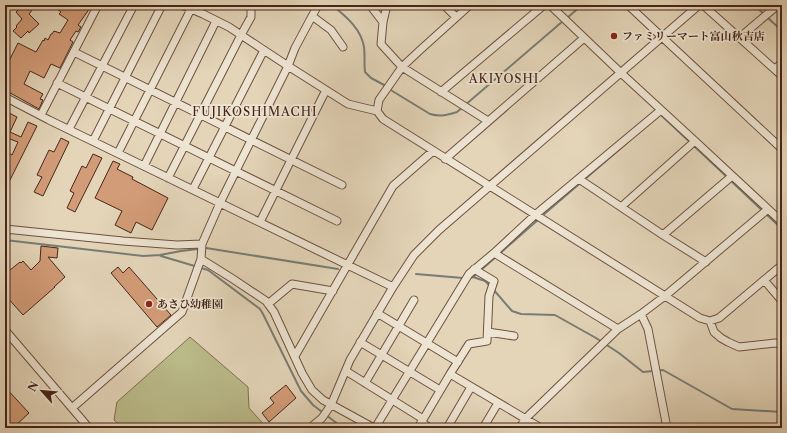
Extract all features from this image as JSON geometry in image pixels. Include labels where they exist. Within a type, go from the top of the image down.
[{"type":"street","points":[[41,115],[98,5]]},
{"type":"street","points":[[68,129],[134,5]]},
{"type":"street","points":[[93,141],[162,5]]},
{"type":"street","points":[[182,5],[241,35],[348,104],[377,111],[383,120],[700,318],[710,321],[719,318],[782,265]]},
{"type":"street","points":[[168,178],[251,17],[251,5]]},
{"type":"street","points":[[72,408],[182,312],[201,259],[202,244],[220,203],[288,66],[295,48],[318,5]]},
{"type":"street","points":[[370,5],[383,22]]},
{"type":"street","points":[[387,5],[383,22],[381,44],[402,67],[488,121]]},
{"type":"street","points":[[444,5],[456,17]]},
{"type":"street","points":[[377,111],[379,100],[402,67],[470,5]]},
{"type":"street","points":[[441,92],[544,5]]},
{"type":"street","points":[[550,5],[782,222]]},
{"type":"street","points":[[628,5],[782,149]]},
{"type":"street","points":[[310,428],[322,418],[331,405],[350,360],[377,313],[414,255],[439,230],[698,5]]},
{"type":"street","points":[[703,5],[782,76]]},
{"type":"street","points":[[740,38],[778,5]]},
{"type":"street","points":[[118,153],[191,9]]},
{"type":"street","points":[[312,16],[331,30],[343,47]]},
{"type":"street","points":[[144,166],[216,21]]},
{"type":"street","points":[[445,159],[584,38]]},
{"type":"street","points":[[193,189],[264,50]]},
{"type":"street","points":[[74,52],[342,185]]},
{"type":"street","points":[[775,69],[782,63]]},
{"type":"street","points":[[57,83],[337,221]]},
{"type":"street","points":[[260,222],[326,90]]},
{"type":"street","points":[[5,97],[393,287]]},
{"type":"street","points":[[201,259],[266,301],[274,312],[312,390],[331,405],[375,428],[469,274],[494,253],[534,215],[661,110]]},
{"type":"street","points":[[621,207],[695,141]]},
{"type":"street","points":[[295,356],[393,186],[433,151]]},
{"type":"street","points":[[663,235],[732,176]]},
{"type":"street","points":[[579,179],[706,262]]},
{"type":"street","points":[[520,428],[525,419],[618,329],[665,296],[768,209]]},
{"type":"street","points":[[5,229],[123,241],[177,245],[202,244]]},
{"type":"street","points":[[494,253],[618,329]]},
{"type":"street","points":[[421,423],[469,344],[487,341],[489,296],[494,281],[474,269]]},
{"type":"street","points":[[764,280],[782,301]]},
{"type":"street","points":[[268,304],[292,284],[333,291]]},
{"type":"street","points":[[365,383],[414,300]]},
{"type":"street","points":[[377,313],[458,362]]},
{"type":"street","points":[[641,314],[648,329],[667,428]]},
{"type":"street","points":[[710,321],[714,332],[721,338],[739,347],[775,343],[782,344]]},
{"type":"street","points":[[5,330],[89,428]]},
{"type":"street","points":[[488,332],[514,336]]},
{"type":"street","points":[[360,342],[440,390]]},
{"type":"street","points":[[346,371],[392,399],[421,423],[430,428]]},
{"type":"street","points":[[450,374],[540,428]]},
{"type":"street","points":[[447,428],[471,387]]},
{"type":"street","points":[[483,428],[498,403]]},
{"type":"green space","points":[[190,337],[248,387],[249,408],[267,428],[123,428],[114,420],[117,402]]},
{"type":"building","points":[[24,5],[36,5],[29,14],[39,24],[29,33],[28,31],[21,38],[13,31],[22,19],[16,12]]},
{"type":"building","points":[[60,5],[86,5],[90,8],[78,25],[81,27],[78,32],[76,31],[70,40],[73,42],[60,68],[51,64],[44,78],[30,71],[24,84],[43,94],[40,99],[43,100],[39,109],[5,90],[5,62],[8,63],[18,43],[36,52],[45,38],[48,40],[54,31],[60,33],[68,20],[59,14],[61,12],[57,9]]},
{"type":"building","points":[[5,111],[17,117],[10,132],[21,137],[28,122],[37,126],[10,180],[5,177],[5,169],[9,160],[5,158],[5,151],[12,155],[18,142],[7,138],[5,143]]},
{"type":"building","points":[[61,138],[69,142],[43,196],[34,192],[42,177],[37,175],[49,150],[54,152]]},
{"type":"building","points":[[93,154],[102,158],[75,212],[67,208],[74,193],[70,191],[82,166],[86,168]]},
{"type":"building","points":[[113,161],[120,164],[117,169],[133,177],[132,179],[168,198],[152,230],[136,222],[131,233],[115,225],[122,211],[95,198]]},
{"type":"building","points":[[41,246],[58,248],[57,258],[48,257],[65,277],[23,315],[5,295],[5,274],[23,261],[31,270],[40,261]]},
{"type":"building","name":"あさひ幼稚園","points":[[118,267],[123,273],[129,267],[171,315],[157,327],[111,273]]},
{"type":"building","points":[[286,385],[296,398],[269,422],[262,413],[274,403],[270,398]]},
{"type":"building","points":[[5,387],[29,413],[13,428],[5,428]]},
{"type":"waterway","points":[[332,5],[352,23],[360,34],[364,47],[365,72],[371,78],[386,86]]},
{"type":"waterway","points":[[567,18],[582,5]]},
{"type":"waterway","points":[[754,5],[764,14]]},
{"type":"waterway","points":[[767,17],[782,31]]},
{"type":"waterway","points":[[389,89],[430,114],[444,115],[457,112],[563,21]]},
{"type":"waterway","points":[[659,115],[660,114],[727,177]]},
{"type":"waterway","points":[[542,216],[628,142]]},
{"type":"waterway","points":[[730,180],[782,229]]},
{"type":"waterway","points":[[481,270],[539,219]]},
{"type":"waterway","points":[[5,240],[143,256],[206,248],[338,269]]},
{"type":"waterway","points":[[161,256],[208,270],[260,309],[301,391],[313,405],[343,428]]},
{"type":"waterway","points":[[470,278],[478,273]]},
{"type":"waterway","points":[[416,274],[463,278]]},
{"type":"waterway","points":[[473,277],[485,281],[490,286]]},
{"type":"waterway","points":[[493,289],[512,311],[521,314],[555,315],[596,338],[619,353],[643,372],[663,370],[732,409],[782,412]]},
{"type":"place","name":"ファミリーマート富山秋吉店","points":[[614,36]]},
{"type":"place","name":"あさひ幼稚園","points":[[149,304]]},
{"type":"district","name":"AKIYOSHI","points":[[504,78]]},
{"type":"district","name":"FUJIKOSHIMACHI","points":[[255,111]]}]
